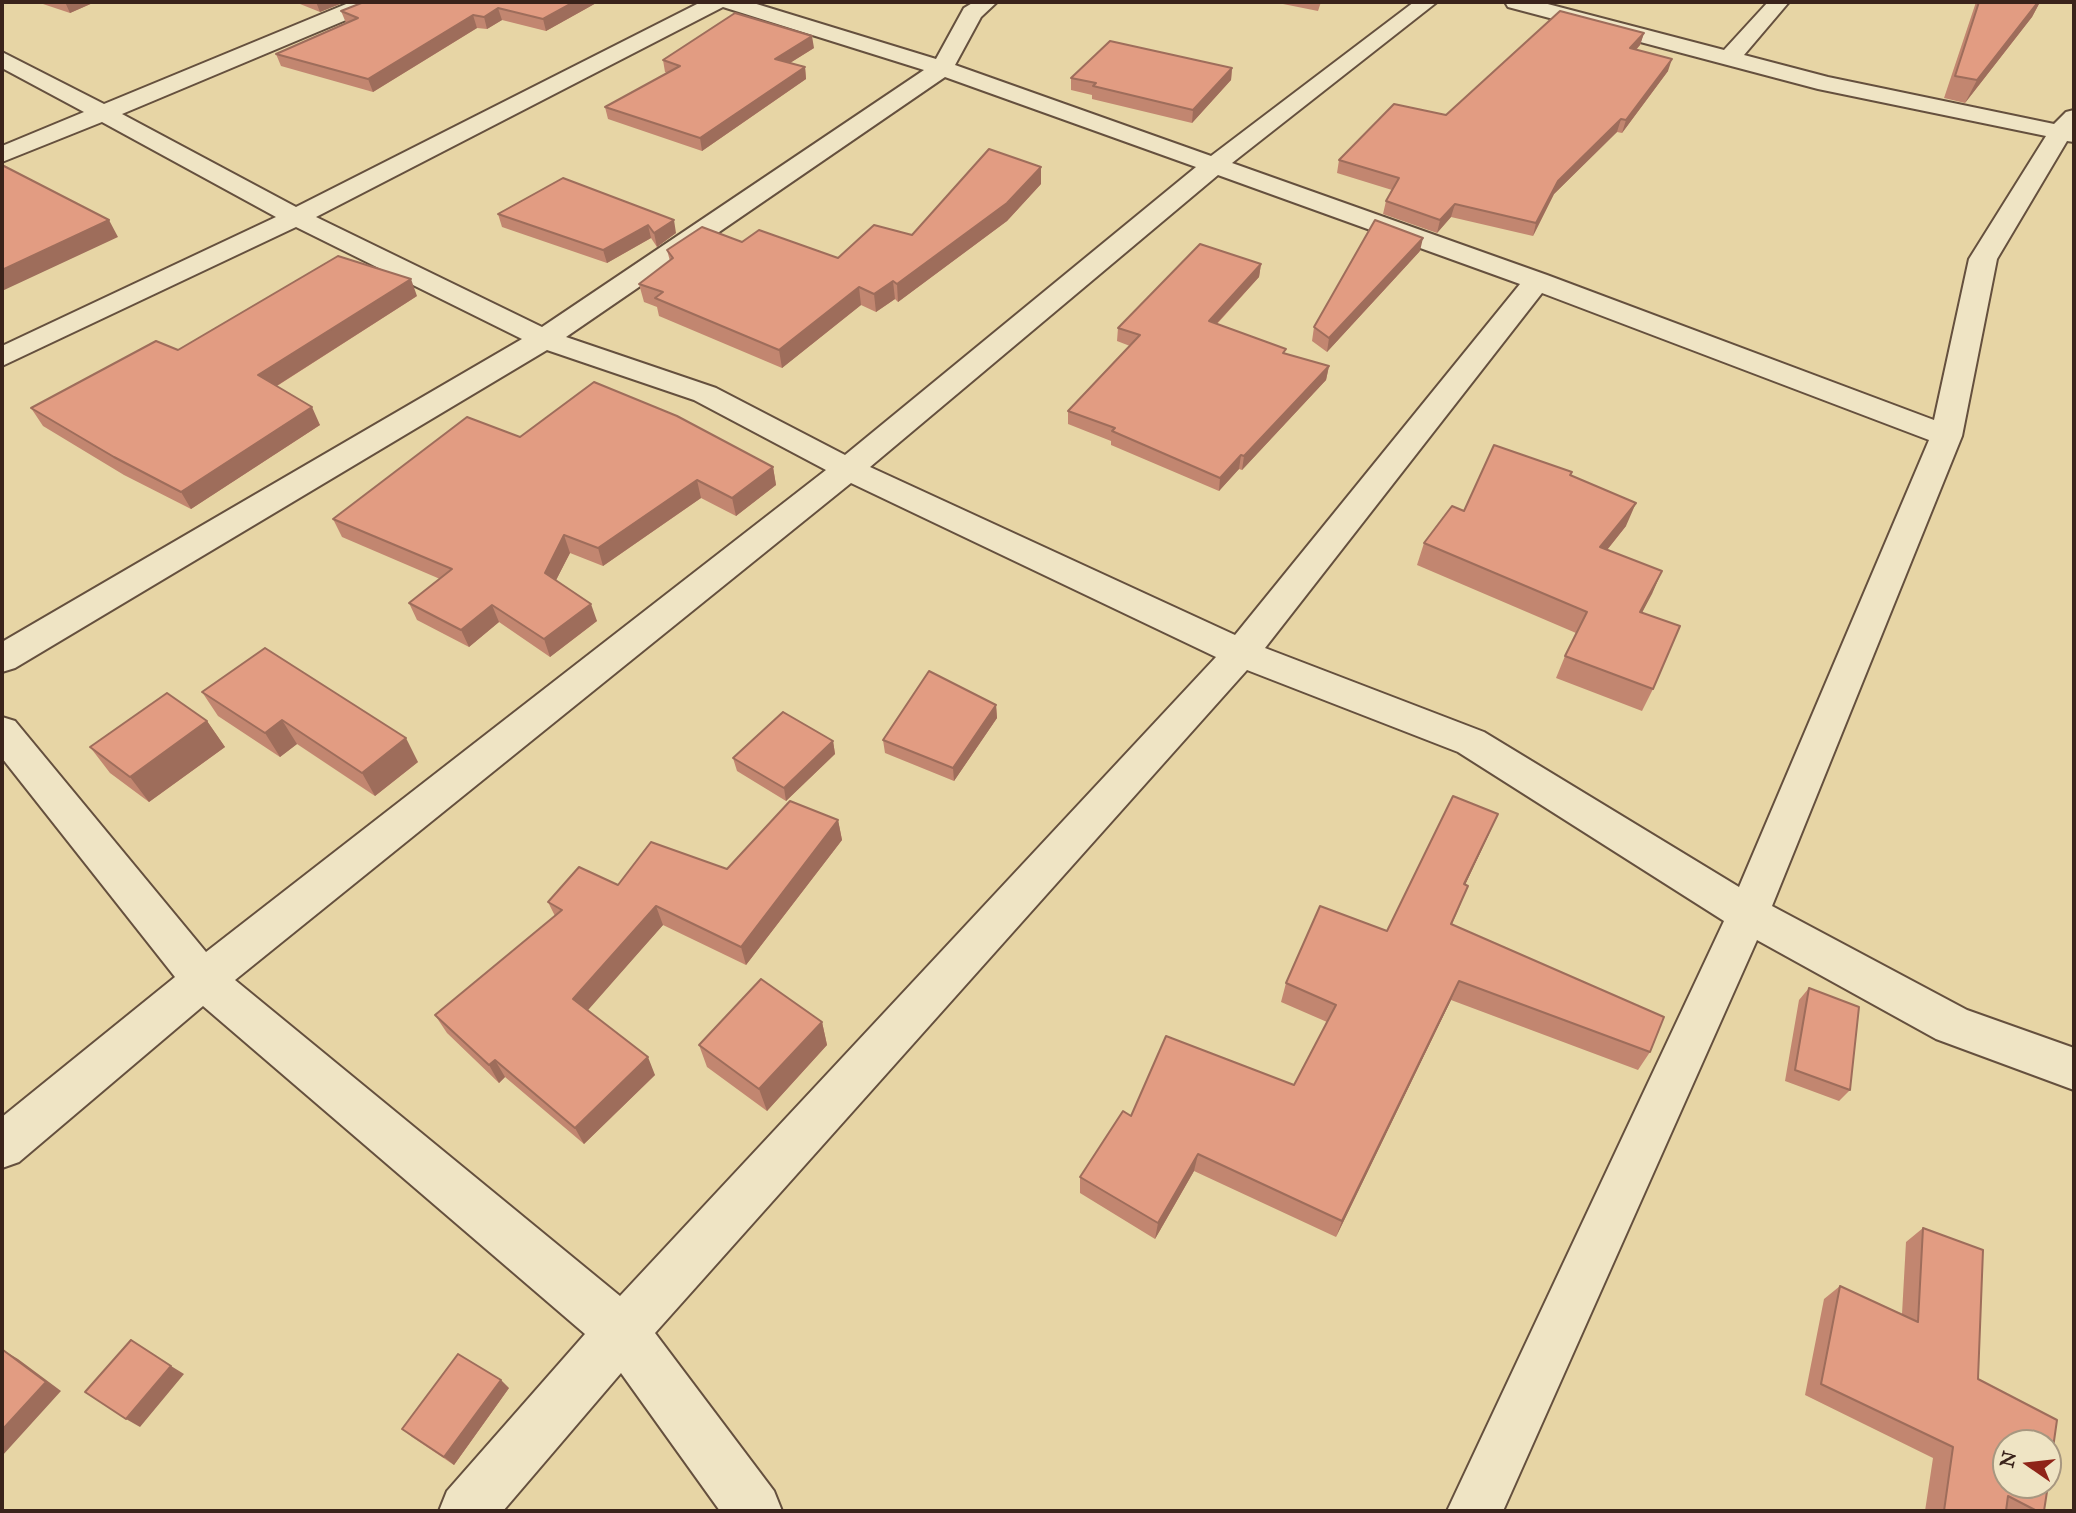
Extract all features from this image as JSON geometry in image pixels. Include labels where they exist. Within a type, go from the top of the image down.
[{"type":"street","points":[[2,155],[369,2]]},
{"type":"street","points":[[2,358],[296,217],[717,2]]},
{"type":"street","points":[[729,2],[942,68],[1537,281],[1946,436]]},
{"type":"street","points":[[2,659],[544,339],[942,68],[972,13],[987,2]]},
{"type":"street","points":[[2,1146],[203,980],[848,469],[1213,167],[1427,2]]},
{"type":"street","points":[[1475,1511],[1748,914],[1946,436],[1983,258],[2070,128],[1826,84],[1516,2]]},
{"type":"street","points":[[1729,58],[1779,2]]},
{"type":"street","points":[[2,59],[296,217],[544,339],[705,394],[848,469],[1241,653],[1471,743],[1748,914],[1952,1025],[2074,1069]]},
{"type":"street","points":[[467,1511],[622,1331],[1241,653],[1537,281]]},
{"type":"street","points":[[2,732],[203,980],[622,1331],[754,1511]]},
{"type":"building","points":[[364,2],[574,2],[543,19],[498,8],[484,17],[473,15],[368,79],[276,54],[358,18],[341,11]]},
{"type":"building","points":[[1979,2],[2038,2],[1977,80],[1955,76]]},
{"type":"building","points":[[1560,11],[1644,33],[1630,48],[1672,59],[1626,120],[1621,119],[1558,181],[1536,223],[1455,204],[1440,220],[1386,201],[1399,178],[1339,160],[1394,104],[1446,115]]},
{"type":"building","points":[[735,13],[812,36],[775,59],[805,67],[700,138],[605,107],[680,66],[663,60]]},
{"type":"building","points":[[1110,41],[1232,68],[1193,110],[1093,86],[1096,83],[1071,78]]},
{"type":"building","points":[[989,149],[1041,167],[1007,203],[897,284],[893,281],[874,294],[859,287],[779,350],[655,298],[663,292],[639,284],[673,258],[667,250],[702,227],[742,242],[759,230],[838,258],[874,225],[912,235]]},
{"type":"building","points":[[2,165],[109,220],[2,270]]},
{"type":"building","points":[[563,178],[674,220],[654,233],[648,225],[603,250],[498,214]]},
{"type":"building","points":[[1375,220],[1423,238],[1329,338],[1314,327]]},
{"type":"building","points":[[1200,244],[1261,264],[1209,321],[1286,349],[1283,353],[1329,366],[1220,478],[1112,431],[1115,428],[1068,411],[1140,335],[1118,328]]},
{"type":"building","points":[[338,256],[411,279],[258,375],[312,407],[181,492],[114,457],[31,408],[156,341],[178,350]]},
{"type":"building","points":[[594,382],[677,416],[773,467],[732,498],[697,480],[598,548],[564,535],[545,573],[591,604],[544,639],[492,605],[461,630],[409,603],[452,569],[333,519],[467,417],[520,437]]},
{"type":"building","points":[[1494,445],[1572,472],[1570,475],[1636,503],[1600,547],[1662,571],[1640,612],[1680,626],[1653,689],[1565,656],[1587,612],[1424,543],[1452,506],[1464,511]]},
{"type":"building","points":[[265,648],[406,738],[362,773],[282,720],[265,733],[202,692]]},
{"type":"building","points":[[929,671],[996,705],[953,768],[883,740]]},
{"type":"building","points":[[167,693],[207,721],[130,777],[90,747]]},
{"type":"building","points":[[783,712],[833,741],[784,788],[733,758]]},
{"type":"building","points":[[1453,796],[1498,814],[1464,884],[1468,886],[1451,924],[1664,1017],[1650,1052],[1459,981],[1342,1221],[1198,1154],[1158,1223],[1080,1177],[1123,1111],[1131,1116],[1166,1036],[1294,1085],[1336,1005],[1286,983],[1320,906],[1387,931]]},
{"type":"building","points":[[790,801],[838,820],[741,947],[656,906],[573,999],[648,1057],[575,1128],[495,1060],[489,1065],[435,1015],[562,910],[548,902],[579,867],[618,885],[651,842],[727,869]]},
{"type":"building","points":[[761,979],[822,1022],[759,1089],[699,1045]]},
{"type":"building","points":[[1809,988],[1859,1007],[1850,1090],[1795,1070]]},
{"type":"building","points":[[1923,1228],[1983,1250],[1978,1379],[2057,1420],[2056,1429],[1992,1429],[1992,1499],[2008,1499],[2006,1511],[1944,1511],[1953,1447],[1821,1384],[1840,1286],[1918,1322]]},
{"type":"building","points":[[131,1340],[171,1366],[126,1419],[85,1392]]},
{"type":"building","points":[[2,1351],[46,1382],[2,1430]]},
{"type":"building","points":[[458,1354],[501,1380],[444,1457],[402,1429]]},
{"type":"building","points":[[2014,1499],[2046,1499],[2044,1511],[2037,1511]]}]
